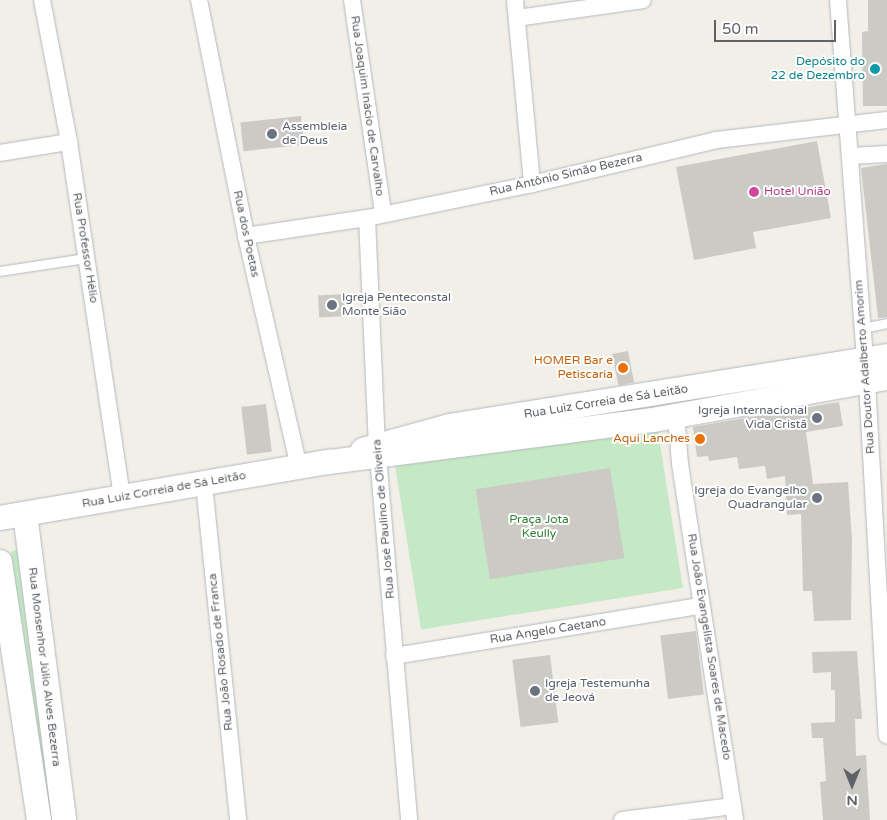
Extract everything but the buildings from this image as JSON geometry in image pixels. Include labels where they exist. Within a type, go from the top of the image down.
[{"type":"main road","name":"Rua Luiz Correia de Sá Leitão","points":[[379,451],[450,426],[877,369]]},
{"type":"main road","name":"Rua Luiz Correia de Sá Leitão","points":[[0,518],[299,468],[379,451],[676,415],[877,369]]},
{"type":"main road","name":"Rua Monsenhor Júlio Alves Bezerra","points":[[25,514],[64,820]]},
{"type":"main road","name":"Rua Monsenhor Júlio Alves Bezerra","points":[[0,562],[39,820]]},
{"type":"street","name":"Rua Professor Hélio","points":[[42,0],[69,142],[122,498]]},
{"type":"street","name":"Rua dos Poetas","points":[[199,0],[246,236],[299,468]]},
{"type":"street","name":"Rua Joaquim Inácio de Carvalho","points":[[352,0],[383,213]]},
{"type":"street","points":[[515,0],[532,184]]},
{"type":"street","points":[[516,18],[643,0]]},
{"type":"street","name":"Rua Doutor Adalberto Amorim","points":[[838,0],[863,328],[877,369],[887,735]]},
{"type":"street","name":"Rua Antônio Simão Bezerra","points":[[246,236],[367,218],[383,213],[532,184],[716,140],[847,123],[887,120]]},
{"type":"street","points":[[0,153],[69,142]]},
{"type":"street","points":[[850,156],[887,154]]},
{"type":"street","name":"Rua José Paulino de Oliveira","points":[[367,218],[379,451],[394,656],[409,820]]},
{"type":"street","name":"Rua João Evangelista Soares de Macedo","points":[[676,415],[680,464],[734,813]]},
{"type":"street","name":"Rua João Rosado de Franca","points":[[204,484],[238,820]]},
{"type":"street","name":"Rua Angelo Caetano","points":[[394,656],[701,606]]},
{"type":"street","points":[[622,820],[734,813]]},
{"type":"lane","points":[[0,271],[86,258]]},
{"type":"lane","points":[[863,328],[887,323]]},
{"type":"green space","name":"Praça Jota Keully","points":[[657,425],[683,588],[421,629],[395,466]]},
{"type":"green space","points":[[18,550],[58,820],[44,820],[11,552]]},
{"type":"place","name":"Depósito do 22 de Dezembro","points":[[875,69]]},
{"type":"place","name":"Assembleia de Deus","points":[[272,134]]},
{"type":"place","name":"Hotel União","points":[[754,192]]},
{"type":"place","name":"Igreja Penteconstal Monte Sião","points":[[332,305]]},
{"type":"place","name":"HOMER Bar e Petiscaria","points":[[623,368]]},
{"type":"place","name":"Igreja Internacional Vida Cristã","points":[[817,418]]},
{"type":"place","name":"Aqui Lanches","points":[[700,439]]},
{"type":"place","name":"Igreja do Evangelho Quadrangular","points":[[817,498]]},
{"type":"place","name":"Igreja Testemunha de Jeová","points":[[535,691]]}]
